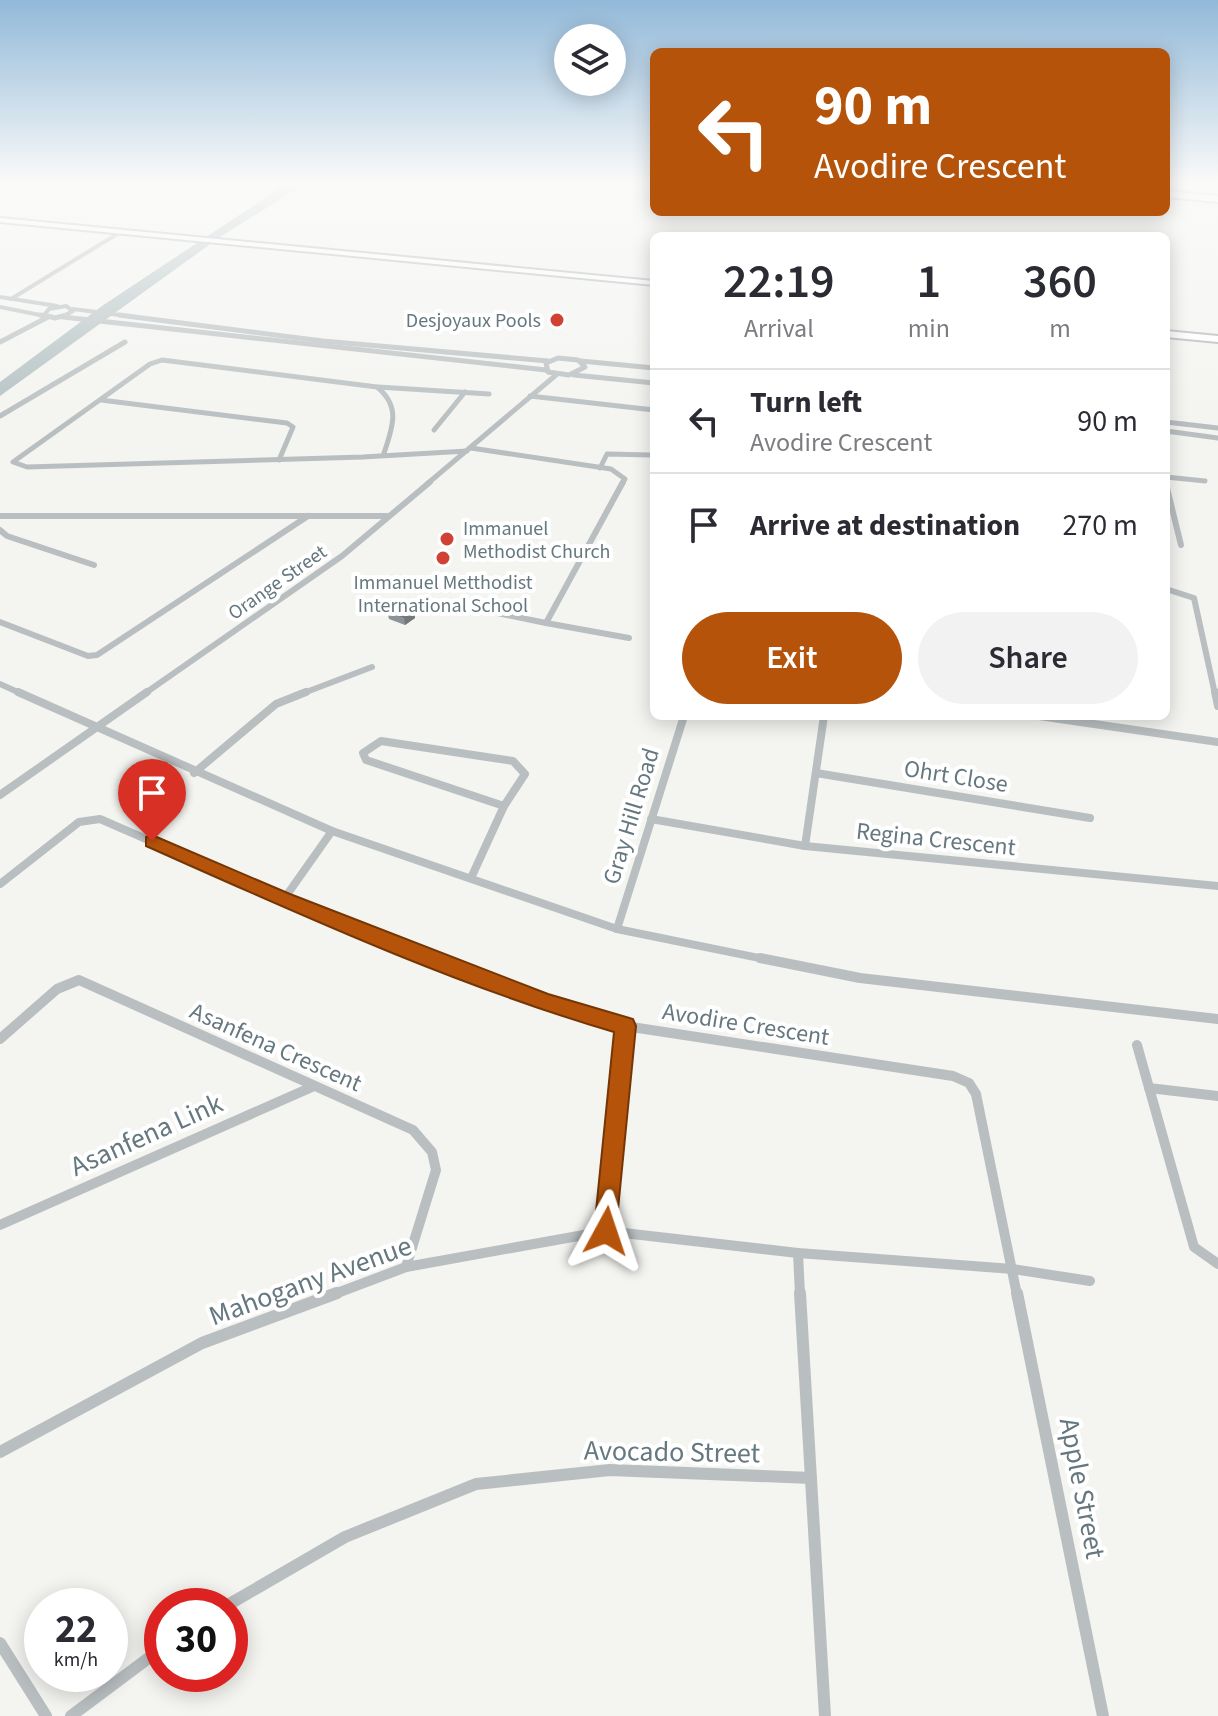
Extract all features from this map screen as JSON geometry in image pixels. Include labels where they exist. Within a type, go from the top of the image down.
[{"type":"main road","points":[[463,264],[650,283]]},
{"type":"main road","points":[[1170,334],[1218,339]]},
{"type":"street","points":[[0,302],[11,299],[68,264]]},
{"type":"street","points":[[11,299],[89,312],[307,339],[551,360],[650,380]]},
{"type":"street","points":[[0,302],[53,308]]},
{"type":"street","points":[[0,302],[47,317],[239,343],[650,381]]},
{"type":"street","points":[[47,317],[44,313],[62,306]]},
{"type":"street","points":[[63,317],[73,309]]},
{"type":"street","points":[[0,342],[47,317]]},
{"type":"street","points":[[0,334],[10,337]]},
{"type":"street","points":[[0,416],[125,342]]},
{"type":"street","points":[[489,394],[377,387],[162,360],[150,364],[17,458],[14,465],[279,460],[413,455],[469,449],[622,474],[625,479],[546,623]]},
{"type":"street","points":[[551,360],[551,373]]},
{"type":"street","points":[[573,375],[582,366],[650,370]]},
{"type":"street","name":"Orange Street","points":[[0,795],[342,556],[530,396],[551,373]]},
{"type":"street","points":[[377,387],[391,396],[394,405],[383,456]]},
{"type":"street","points":[[434,430],[465,392]]},
{"type":"street","points":[[530,396],[650,410]]},
{"type":"street","points":[[100,400],[287,423],[293,427],[279,460]]},
{"type":"street","points":[[1170,429],[1218,435]]},
{"type":"street","points":[[1170,429],[1218,435]]},
{"type":"street","points":[[600,468],[607,454],[650,455]]},
{"type":"street","points":[[413,455],[459,457]]},
{"type":"street","points":[[1170,477],[1205,481]]},
{"type":"street","points":[[1170,500],[1181,545]]},
{"type":"street","points":[[0,622],[88,656],[97,655],[308,515]]},
{"type":"street","points":[[94,565],[7,536],[0,527],[1,516],[389,516]]},
{"type":"street","points":[[1170,590],[1187,593],[1194,598],[1218,706]]},
{"type":"street","points":[[473,608],[629,638]]},
{"type":"street","points":[[194,773],[276,704],[372,667]]},
{"type":"street","points":[[0,684],[194,773],[332,831],[617,929],[860,978],[1218,1019]]},
{"type":"street","name":"Gray Hill Road","points":[[617,929],[683,720]]},
{"type":"street","points":[[805,846],[823,720]]},
{"type":"street","points":[[1092,720],[1218,742]]},
{"type":"street","points":[[471,878],[504,806],[525,774],[513,761],[381,741],[363,753],[366,760],[504,806]]},
{"type":"street","name":"Ohrt Close","points":[[816,773],[1090,818]]},
{"type":"street","name":"Avodire Crescent","points":[[0,884],[79,822],[100,819],[284,899],[546,1003],[625,1026],[953,1076],[969,1083]]},
{"type":"street","name":"Regina Crescent","points":[[651,819],[805,846],[1218,886]]},
{"type":"street","points":[[284,899],[332,831]]},
{"type":"street","name":"Asanfena Crescent","points":[[0,1039],[57,989],[79,980],[413,1130],[432,1152],[436,1170],[406,1267]]},
{"type":"street","points":[[606,1231],[625,1026]]},
{"type":"street","points":[[1137,1045],[1194,1247],[1218,1264]]},
{"type":"street","name":"Apple Street","points":[[969,1083],[976,1094],[1103,1716]]},
{"type":"street","name":"Asanfena Link","points":[[0,1225],[312,1087]]},
{"type":"street","points":[[1149,1088],[1218,1096]]},
{"type":"street","name":"Mahogany Avenue","points":[[0,1452],[202,1343],[406,1267],[606,1231],[798,1253],[1013,1269],[1090,1281]]},
{"type":"street","points":[[798,1253],[825,1716]]},
{"type":"street","name":"Avocado Street","points":[[248,1593],[345,1537],[476,1484],[610,1470],[811,1478]]},
{"type":"street","points":[[0,1643],[46,1716]]},
{"type":"street","points":[[71,1716],[144,1661]]},
{"type":"shaded area","points":[[165,264],[183,264],[0,396],[0,382],[102,306]]},
{"type":"building","points":[[400,600],[414,603],[413,610],[404,617],[387,611]]},
{"type":"place","name":"Desjoyaux Pools","points":[[557,320]]},
{"type":"place","name":"Immanuel Methodist Church","points":[[447,539]]},
{"type":"place","name":"Immanuel Metthodist International School","points":[[443,558]]},
{"type":"route","points":[[152,841],[284,899],[546,1003],[625,1026],[606,1231]]}]
